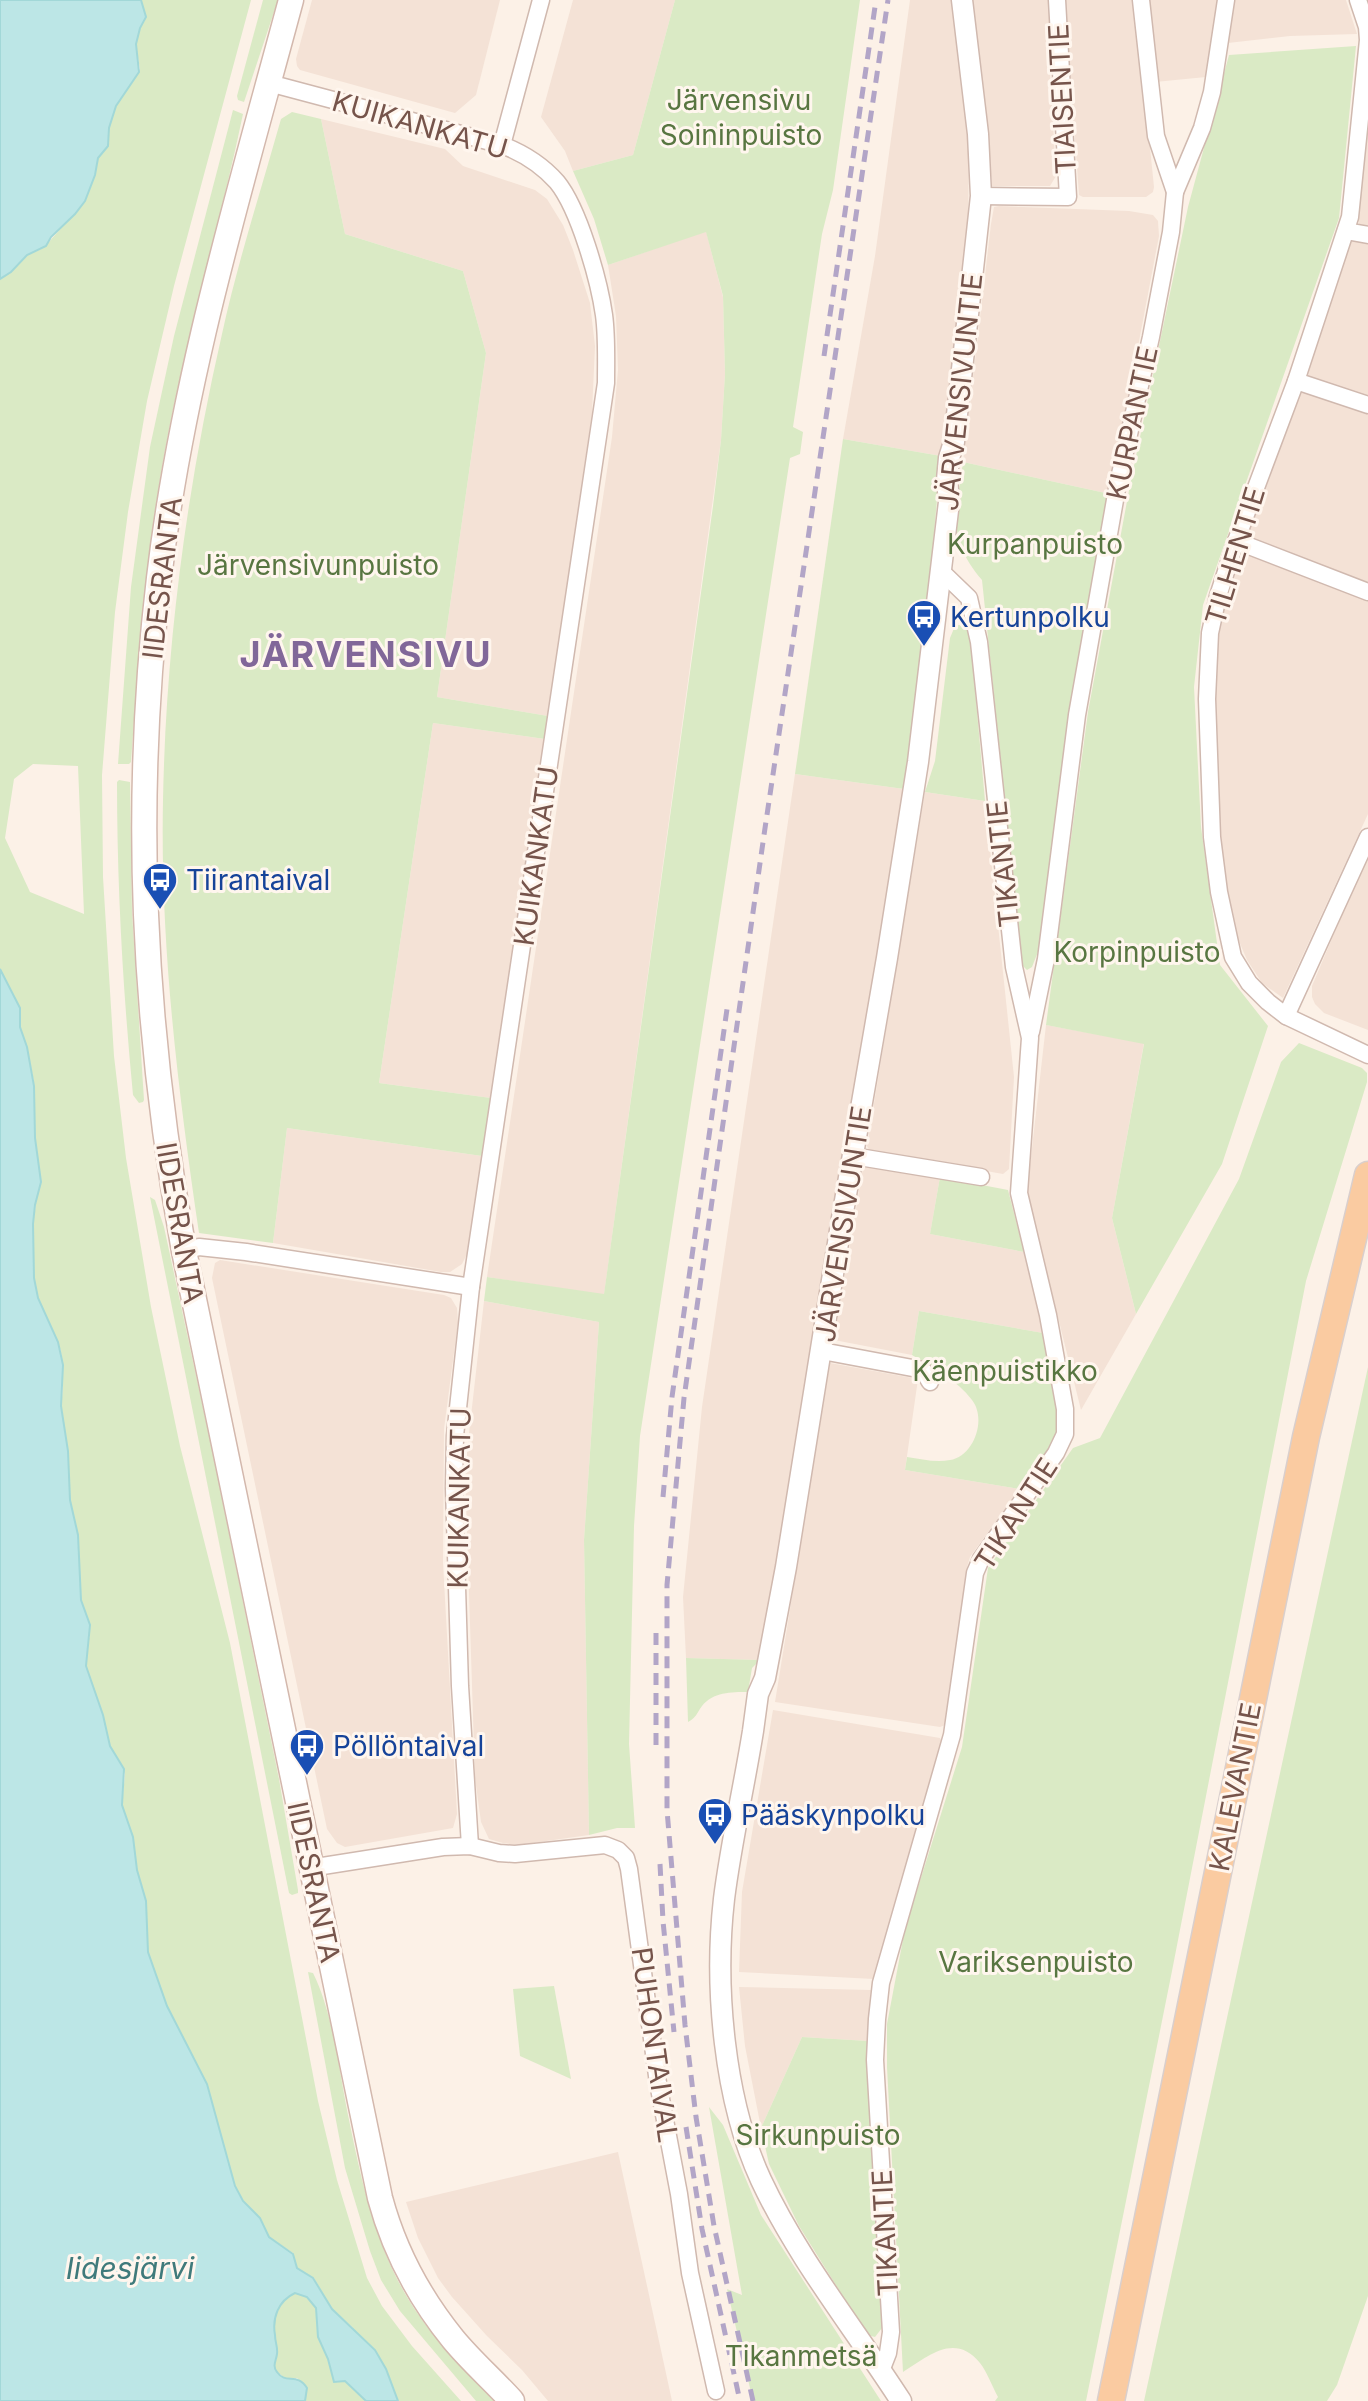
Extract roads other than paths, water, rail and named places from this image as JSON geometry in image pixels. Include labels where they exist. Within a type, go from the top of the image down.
[{"type":"main road","name":"IIDESRANTA","points":[[291,0],[189,396],[159,577],[144,772],[147,954],[160,1105],[184,1251],[310,1868],[388,2226],[425,2302],[453,2340],[512,2401]]},
{"type":"main road","name":"KALEVANTIE","points":[[1111,2401],[1306,1437],[1368,1175]]},
{"type":"street","points":[[502,145],[541,0]]},
{"type":"street","name":"JÄRVENSIVUNTIE","points":[[901,2401],[802,2253],[761,2181],[739,2119],[730,2075],[724,2029],[722,1937],[730,1862],[758,1694],[765,1678],[781,1595],[918,762],[949,502],[948,466],[958,411],[981,196],[977,119],[962,0]]},
{"type":"street","name":"TIAISENTIE","points":[[981,196],[1068,197],[1057,0]]},
{"type":"street","name":"KURPANTIE","points":[[1030,1038],[1046,959],[1077,715],[1118,483],[1168,247],[1175,192],[1156,136],[1141,0]]},
{"type":"street","points":[[1175,192],[1202,128],[1212,92],[1226,0]]},
{"type":"street","name":"TILHENTIE","points":[[1358,0],[1367,27],[1368,46],[1350,217],[1296,381],[1218,596],[1210,633],[1207,726],[1212,837],[1233,957],[1249,983],[1286,1016],[1368,1055]]},
{"type":"street","name":"KUIKANKATU","points":[[269,83],[502,145],[532,160],[569,199],[577,217],[604,316],[606,383],[471,1287],[455,1436],[460,1686],[470,1846]]},
{"type":"street","points":[[1346,231],[1368,235]]},
{"type":"street","points":[[1296,381],[1368,405]]},
{"type":"street","points":[[1236,541],[1368,592]]},
{"type":"street","name":"TIKANTIE","points":[[881,2371],[891,2332],[875,2060],[881,1983],[952,1735],[975,1573],[981,1559],[1056,1453],[1065,1434],[1065,1409],[1048,1315],[1019,1193],[1030,1038],[1014,967],[979,642],[969,598],[941,571]]},
{"type":"street","points":[[1286,1016],[1368,837]]},
{"type":"street","points":[[853,1156],[981,1177]]},
{"type":"street","points":[[184,1251],[199,1247],[246,1252],[471,1287]]},
{"type":"street","points":[[822,1351],[923,1370],[930,1382]]},
{"type":"street","name":"PUHONTAIVAL","points":[[470,1846],[515,1854],[605,1845],[618,1850],[626,1858],[685,2244],[716,2391]]},
{"type":"street","points":[[310,1868],[443,1847],[470,1846]]},
{"type":"water","points":[[0,0],[141,0],[146,17],[136,44],[139,72],[116,106],[109,128],[108,146],[98,158],[85,201],[46,246],[27,255],[0,279]]},
{"type":"water","name":"Iidesjärvi","points":[[0,969],[20,1008],[20,1027],[34,1086],[35,1138],[41,1182],[33,1224],[34,1278],[38,1298],[58,1342],[63,1365],[61,1406],[68,1451],[70,1500],[78,1535],[81,1600],[90,1625],[86,1666],[110,1746],[124,1769],[122,1805],[133,1837],[137,1870],[146,1901],[148,1952],[167,2006],[207,2084],[235,2186],[243,2201],[260,2218],[269,2237],[293,2254],[297,2268],[313,2278],[332,2309],[375,2350],[398,2401],[366,2401],[345,2381],[334,2382],[318,2337],[316,2308],[307,2297],[295,2293],[280,2305],[276,2316],[275,2366],[280,2376],[303,2383],[307,2388],[305,2401],[0,2401]]},
{"type":"railway","points":[[824,356],[876,0]]},
{"type":"railway","points":[[753,2401],[714,2226],[685,2025],[667,1810],[667,1585],[684,1398],[888,0]]},
{"type":"railway","points":[[663,1497],[672,1397],[727,1009]]},
{"type":"railway","points":[[656,1633],[656,1752]]},
{"type":"railway","points":[[660,1864],[674,2032]]},
{"type":"railway","points":[[686,2127],[702,2229],[740,2401]]},
{"type":"place","name":"Kertunpolku","points":[[924,648]]},
{"type":"place","name":"Tiirantaival","points":[[160,911]]},
{"type":"place","name":"Pöllöntaival","points":[[307,1777]]},
{"type":"place","name":"Pääskynpolku","points":[[715,1846]]},
{"type":"district","name":"JÄRVENSIVU","points":[[366,654]]},
{"type":"park label","name":"Järvensivu","points":[[739,100]]},
{"type":"park label","name":"Soininpuisto","points":[[741,135]]},
{"type":"park label","name":"Kurpanpuisto","points":[[1035,544]]},
{"type":"park label","name":"Järvensivunpuisto","points":[[318,565]]},
{"type":"park label","name":"Korpinpuisto","points":[[1137,952]]},
{"type":"park label","name":"Käenpuistikko","points":[[1005,1371]]},
{"type":"park label","name":"Variksenpuisto","points":[[1036,1962]]},
{"type":"park label","name":"Sirkunpuisto","points":[[818,2135]]},
{"type":"park label","name":"Tikanmetsä","points":[[801,2356]]}]
